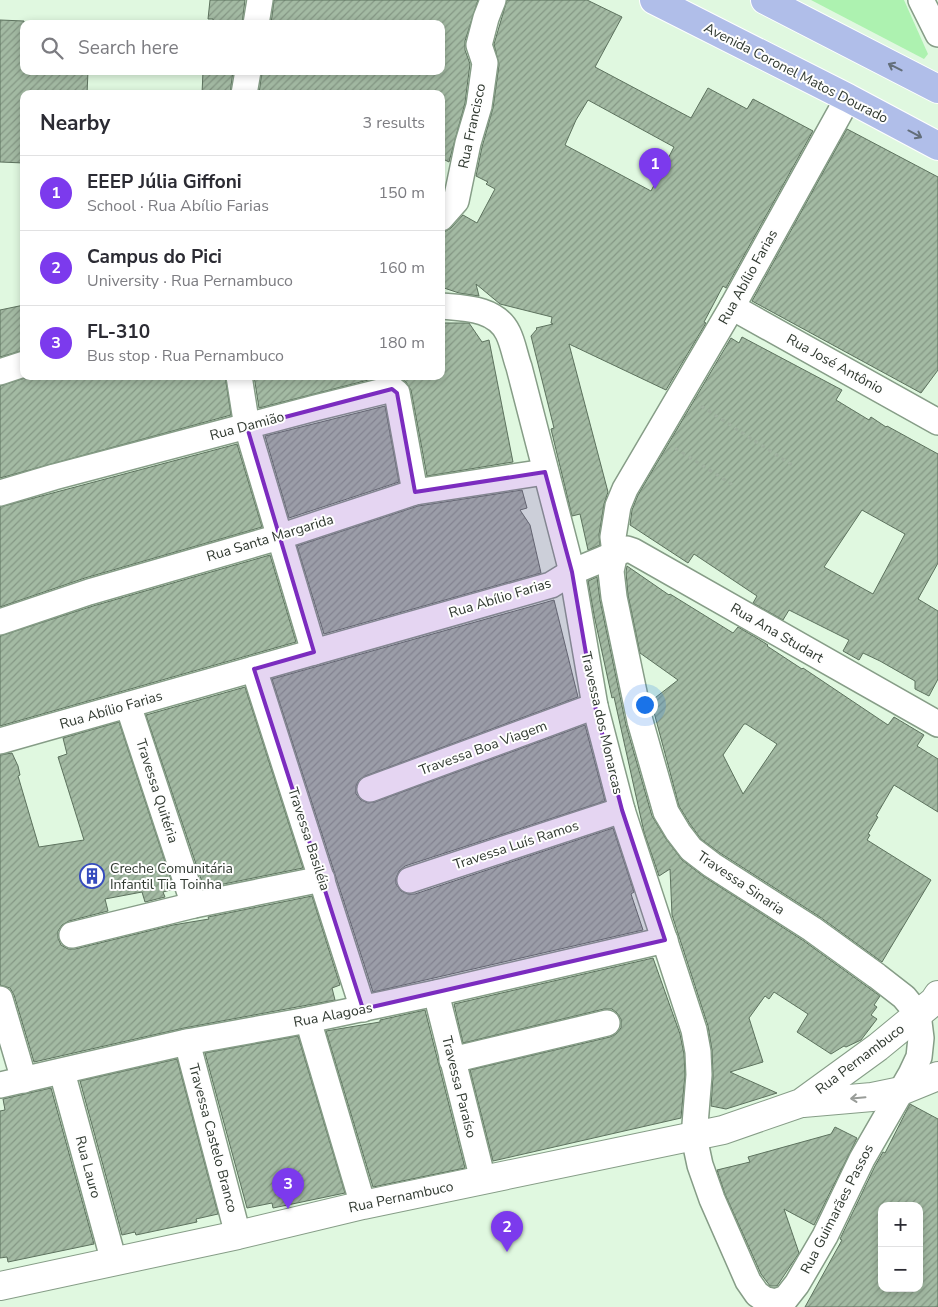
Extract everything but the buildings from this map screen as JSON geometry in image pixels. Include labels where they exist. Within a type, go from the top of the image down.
[{"type":"main road","name":"Avenida Coronel Matos Dourado","points":[[654,0],[848,98],[938,146]]},
{"type":"main road","points":[[765,0],[938,89]]},
{"type":"street","points":[[257,20],[260,0]]},
{"type":"street","name":"Rua Francisco","points":[[445,213],[456,201],[468,143],[479,106],[484,63],[479,45],[493,0]]},
{"type":"street","points":[[921,0],[937,32]]},
{"type":"street","points":[[937,0],[935,11],[937,32]]},
{"type":"street","points":[[245,90],[247,75]]},
{"type":"street","name":"Rua Abílio Farias","points":[[0,741],[552,584],[572,572],[615,553],[613,536],[618,506],[625,489],[732,307],[848,98]]},
{"type":"street","name":"Travessa dos Monarcas","points":[[445,307],[489,313],[498,320],[509,335],[519,367],[572,572],[595,706],[622,810],[694,1030],[698,1052],[699,1075],[694,1137]]},
{"type":"street","name":"Rua José Antônio","points":[[732,307],[938,422]]},
{"type":"street","points":[[0,372],[20,365]]},
{"type":"street","points":[[240,380],[247,427],[314,652]]},
{"type":"street","name":"Rua Damião","points":[[0,493],[54,477],[392,389],[397,393],[415,492]]},
{"type":"street","name":"Rua Santa Margarida","points":[[0,622],[89,592],[279,537],[415,492],[545,472]]},
{"type":"street","name":"Rua Ana Studart","points":[[615,553],[626,549],[633,551],[938,724]]},
{"type":"street","name":"Travessa Sinaria","points":[[615,553],[611,571],[614,596],[640,721],[666,812],[678,832],[691,849],[712,865],[812,929],[877,976],[904,997],[918,1014]]},
{"type":"street","name":"Travessa Basiléia","points":[[254,669],[362,1009]]},
{"type":"street","name":"Travessa Quitéria","points":[[128,705],[194,905]]},
{"type":"street","name":"Travessa Boa Viagem","points":[[370,789],[595,706]]},
{"type":"street","name":"Travessa Luís Ramos","points":[[410,880],[622,810]]},
{"type":"street","points":[[72,935],[194,905],[322,879]]},
{"type":"street","name":"Rua Alagoas","points":[[12,1083],[187,1042],[362,1009],[666,940]]},
{"type":"street","name":"Travessa Paraíso","points":[[436,993],[483,1180]]},
{"type":"street","points":[[918,1014],[938,994]]},
{"type":"street","points":[[0,999],[12,1083]]},
{"type":"street","name":"Rua Guimarães Passos","points":[[694,1137],[700,1165],[712,1199],[748,1281],[757,1294],[764,1299],[775,1302],[786,1298],[798,1284],[825,1236],[862,1159],[919,1057],[921,1038],[918,1014]]},
{"type":"street","name":"Rua Pernambuco","points":[[0,1286],[238,1235],[362,1204],[694,1137],[755,1120],[801,1103],[878,1048],[918,1014]]},
{"type":"street","points":[[308,1020],[362,1204]]},
{"type":"street","points":[[452,1060],[607,1023]]},
{"type":"street","name":"Travessa Castelo Branco","points":[[187,1042],[238,1235]]},
{"type":"street","name":"Rua Lauro","points":[[62,1072],[114,1262]]},
{"type":"street","name":"Rua Pernambuco","points":[[801,1103],[872,1097],[901,1091],[938,1076]]},
{"type":"path","points":[[681,393],[792,465]]},
{"type":"path","points":[[656,436],[733,485]]},
{"type":"highlighted area","points":[[392,389],[397,393],[415,492],[545,472],[572,572],[595,706],[622,810],[665,940],[363,1009],[254,669],[314,652],[247,427]]},
{"type":"green space","points":[[811,0],[904,0],[928,54],[924,59]]},
{"type":"place","name":"EEEP Júlia Giffoni","points":[[655,189]]},
{"type":"place","name":"Creche Comunitária Infantil Tia Toinha","points":[[92,876]]},
{"type":"place","name":"FL-310","points":[[288,1209]]},
{"type":"place","name":"Campus do Pici","points":[[507,1252]]}]
